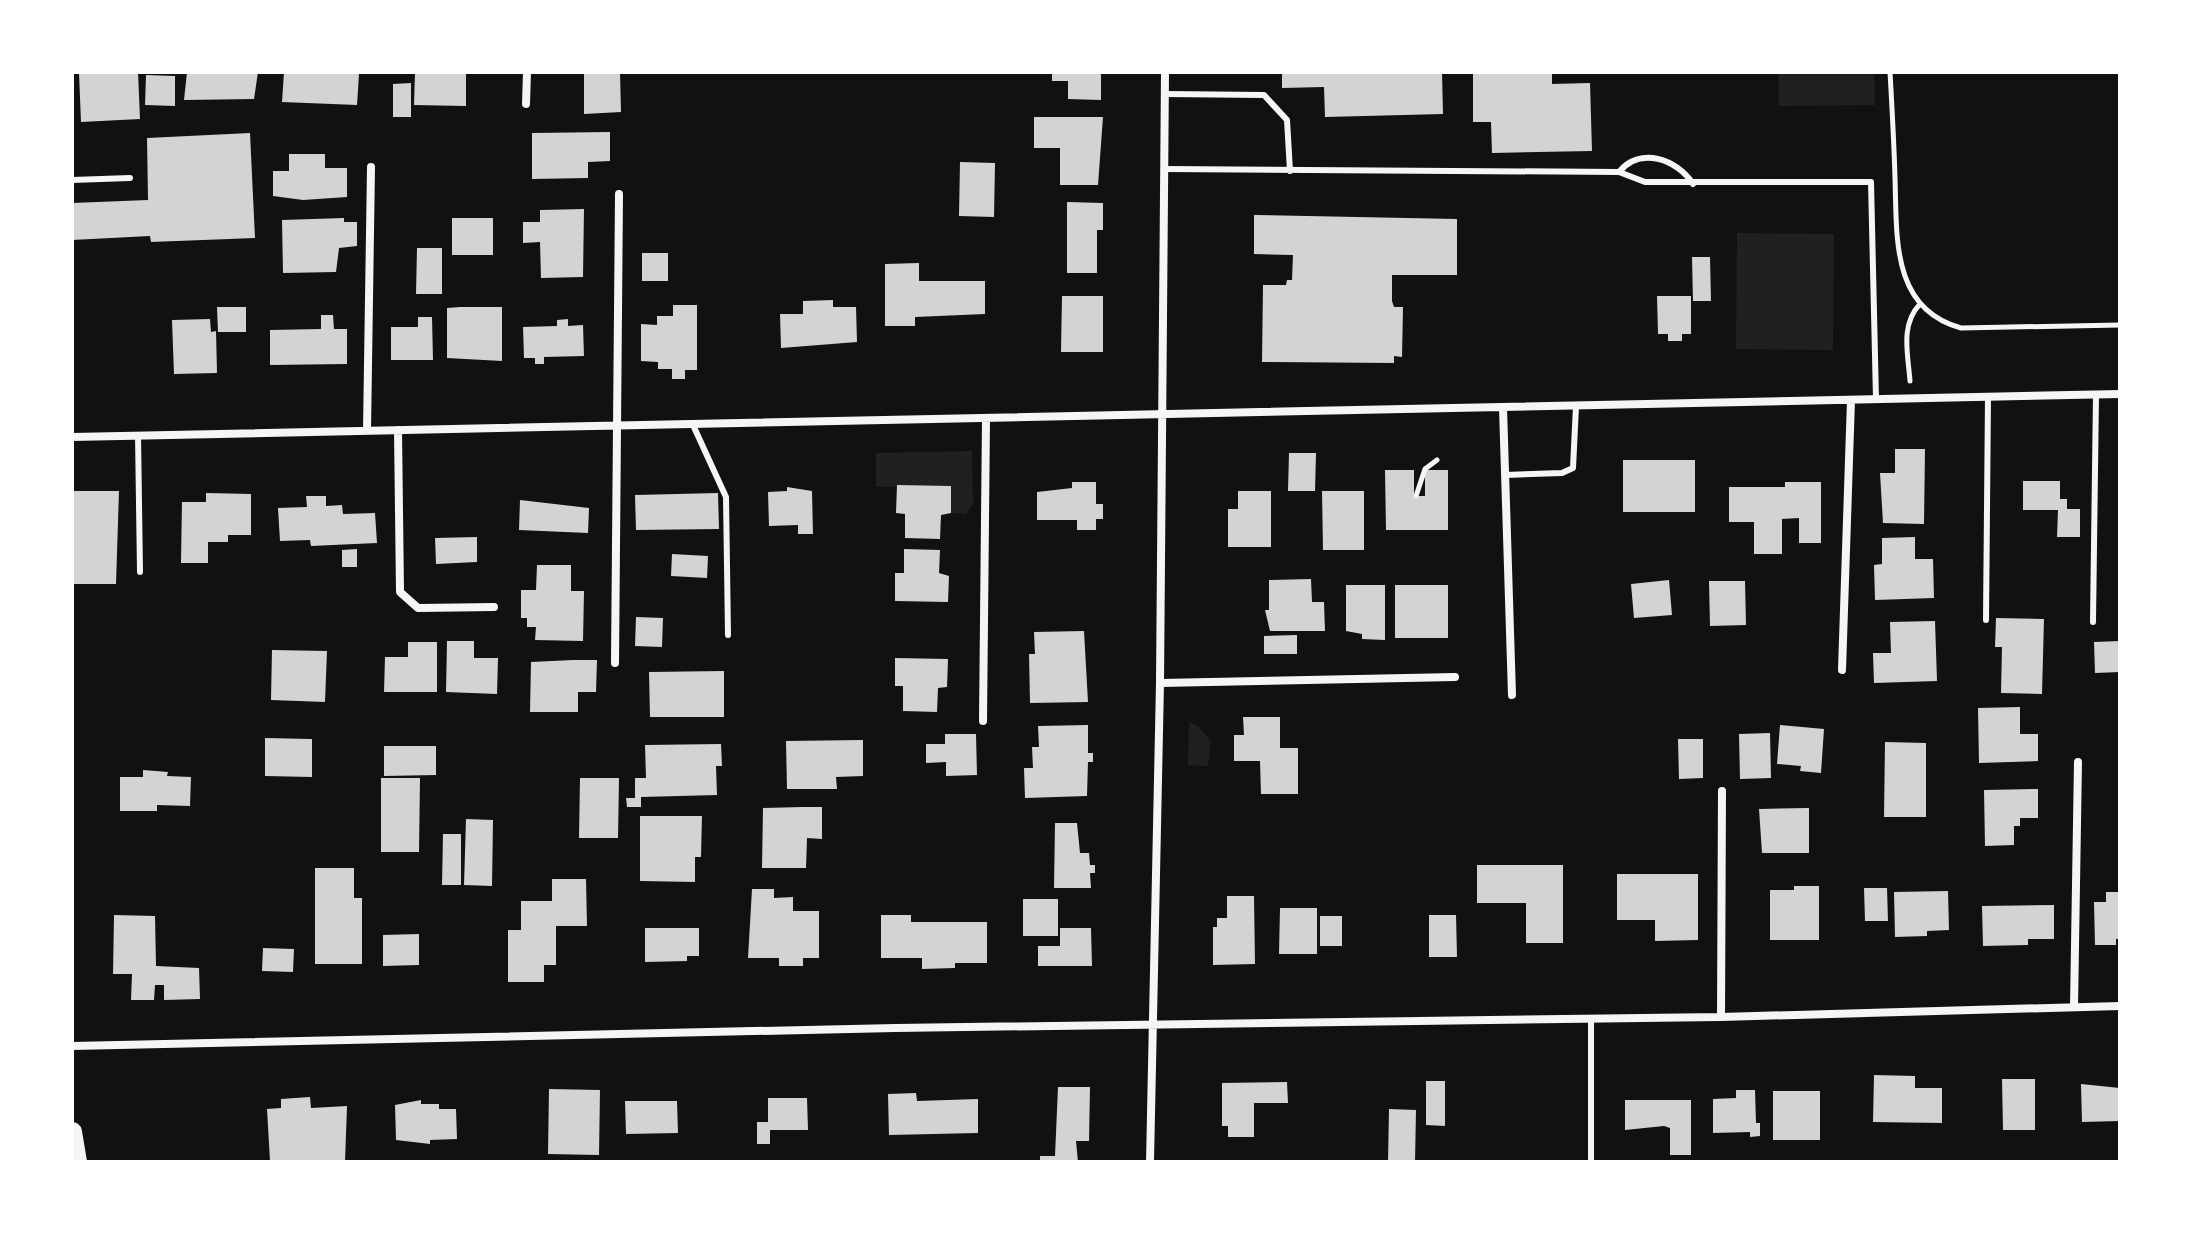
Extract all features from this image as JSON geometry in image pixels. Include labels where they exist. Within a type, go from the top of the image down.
[{"type":"main road","points":[[72,1132],[77,1162]]},
{"type":"street","points":[[526,104],[527,72]]},
{"type":"street","points":[[1150,1162],[1160,683],[1165,72]]},
{"type":"street","points":[[367,431],[371,167]]},
{"type":"street","points":[[615,663],[619,194]]},
{"type":"street","points":[[72,437],[2120,394]]},
{"type":"street","points":[[1842,670],[1851,400]]},
{"type":"street","points":[[1503,408],[1512,695]]},
{"type":"street","points":[[983,721],[986,419]]},
{"type":"street","points":[[398,430],[400,592],[418,608],[494,607]]},
{"type":"street","points":[[1160,683],[1455,677]]},
{"type":"street","points":[[2074,1007],[2078,762]]},
{"type":"street","points":[[1721,1017],[1722,791]]},
{"type":"street","points":[[72,1046],[1153,1024],[1721,1017],[2120,1006]]},
{"type":"lane","points":[[1165,94],[1264,95],[1287,120],[1290,171]]},
{"type":"lane","points":[[1619,172],[1627,162],[1638,159],[1666,160],[1677,163],[1693,184]]},
{"type":"lane","points":[[1164,169],[1619,172],[1645,182],[1693,184],[1871,182],[1876,399]]},
{"type":"lane","points":[[72,180],[130,178]]},
{"type":"lane","points":[[2093,622],[2096,395]]},
{"type":"lane","points":[[1986,620],[1988,397]]},
{"type":"lane","points":[[1505,475],[1562,473],[1573,468],[1576,406]]},
{"type":"lane","points":[[693,425],[726,497],[728,635]]},
{"type":"lane","points":[[138,435],[140,572]]},
{"type":"lane","points":[[1591,1018],[1591,1162]]},
{"type":"path","points":[[1890,72],[1896,234],[1903,276],[1920,304],[1937,319],[1961,328],[2120,325]]},
{"type":"path","points":[[1911,398],[1906,327],[1911,313],[1920,304]]},
{"type":"path","points":[[1416,496],[1425,469],[1437,460]]},
{"type":"shaded area","points":[[1778,72],[1874,72],[1875,105],[1779,106]]},
{"type":"shaded area","points":[[1737,233],[1834,234],[1833,350],[1736,349]]},
{"type":"shaded area","points":[[972,451],[973,504],[966,514],[951,513],[951,486],[876,487],[876,453]]},
{"type":"shaded area","points":[[1189,722],[1198,726],[1211,741],[1208,766],[1188,765]]},
{"type":"building","points":[[138,72],[140,119],[81,122],[79,73]]},
{"type":"building","points":[[187,72],[258,72],[254,99],[184,100]]},
{"type":"building","points":[[284,72],[359,74],[357,105],[282,102]]},
{"type":"building","points":[[415,72],[466,72],[466,106],[414,105]]},
{"type":"building","points":[[584,72],[620,72],[621,112],[584,114]]},
{"type":"building","points":[[1052,72],[1101,72],[1101,100],[1068,99],[1068,81],[1052,81]]},
{"type":"building","points":[[1282,72],[1442,72],[1443,114],[1325,117],[1324,87],[1282,88]]},
{"type":"building","points":[[1473,72],[1552,72],[1552,84],[1590,83],[1592,151],[1492,153],[1491,122],[1473,122]]},
{"type":"building","points":[[146,75],[175,76],[175,106],[145,105]]},
{"type":"building","points":[[411,83],[411,117],[393,117],[393,84]]},
{"type":"building","points":[[1034,117],[1103,117],[1098,185],[1060,185],[1060,148],[1034,148]]},
{"type":"building","points":[[610,132],[610,161],[588,162],[588,178],[532,179],[532,133]]},
{"type":"building","points":[[250,133],[255,238],[151,242],[150,236],[72,240],[72,203],[148,200],[147,138]]},
{"type":"building","points":[[289,154],[325,154],[325,168],[347,168],[347,197],[303,200],[273,196],[273,171],[289,171]]},
{"type":"building","points":[[960,162],[995,163],[994,217],[959,216]]},
{"type":"building","points":[[1067,202],[1103,203],[1103,230],[1097,230],[1097,273],[1067,273]]},
{"type":"building","points":[[584,209],[583,277],[541,278],[540,242],[523,243],[523,222],[540,222],[540,210]]},
{"type":"building","points":[[1254,215],[1457,219],[1457,275],[1392,275],[1394,307],[1403,307],[1402,357],[1394,356],[1394,363],[1262,362],[1263,285],[1286,285],[1287,280],[1292,280],[1293,255],[1254,254]]},
{"type":"building","points":[[344,218],[344,222],[357,222],[357,246],[339,248],[336,272],[283,273],[282,220]]},
{"type":"building","points":[[452,218],[493,218],[493,255],[452,255]]},
{"type":"building","points":[[417,248],[442,248],[442,294],[416,294]]},
{"type":"building","points":[[642,253],[668,253],[668,281],[642,281]]},
{"type":"building","points":[[1692,257],[1710,257],[1711,301],[1693,301]]},
{"type":"building","points":[[919,263],[919,281],[985,281],[985,314],[915,317],[915,326],[885,326],[885,264]]},
{"type":"building","points":[[1062,296],[1103,296],[1103,352],[1061,352]]},
{"type":"building","points":[[1657,296],[1691,296],[1691,334],[1682,334],[1682,341],[1668,341],[1668,334],[1658,334]]},
{"type":"building","points":[[833,300],[833,307],[856,307],[857,342],[781,348],[780,314],[803,314],[803,301]]},
{"type":"building","points":[[673,305],[697,305],[697,370],[685,370],[685,379],[672,379],[672,369],[658,369],[658,362],[641,361],[641,324],[657,325],[657,316],[673,316]]},
{"type":"building","points":[[217,307],[246,307],[246,332],[218,332]]},
{"type":"building","points":[[502,307],[502,361],[447,358],[447,308]]},
{"type":"building","points":[[321,315],[333,315],[334,329],[347,329],[347,364],[270,365],[270,330],[321,329]]},
{"type":"building","points":[[418,317],[432,317],[433,360],[391,360],[391,327],[418,327]]},
{"type":"building","points":[[210,319],[211,332],[216,331],[217,373],[174,374],[172,320]]},
{"type":"building","points":[[568,319],[568,326],[583,325],[584,356],[544,357],[544,364],[535,364],[535,358],[524,358],[523,327],[557,326],[557,320]]},
{"type":"building","points":[[1895,449],[1925,449],[1924,524],[1883,523],[1880,473],[1895,473]]},
{"type":"building","points":[[1289,453],[1316,453],[1315,491],[1288,491]]},
{"type":"building","points":[[1623,460],[1695,460],[1695,512],[1623,512]]},
{"type":"building","points":[[1385,470],[1414,470],[1414,496],[1425,496],[1425,470],[1448,470],[1448,530],[1386,530]]},
{"type":"building","points":[[2023,481],[2060,481],[2060,499],[2067,499],[2067,509],[2080,509],[2080,537],[2057,537],[2058,510],[2023,510]]},
{"type":"building","points":[[1072,482],[1096,482],[1096,504],[1103,504],[1103,519],[1096,519],[1096,530],[1077,530],[1077,520],[1037,520],[1037,492],[1072,488]]},
{"type":"building","points":[[1785,482],[1821,482],[1821,543],[1799,543],[1799,518],[1782,519],[1782,554],[1754,554],[1754,522],[1729,522],[1729,487],[1785,487]]},
{"type":"building","points":[[897,485],[951,486],[951,513],[941,515],[940,539],[905,538],[905,514],[896,513]]},
{"type":"building","points":[[787,487],[812,491],[813,534],[798,534],[798,525],[769,526],[768,492],[787,491]]},
{"type":"building","points":[[72,491],[119,491],[116,584],[72,584]]},
{"type":"building","points":[[1238,491],[1271,491],[1271,547],[1228,547],[1228,509],[1238,509]]},
{"type":"building","points":[[1322,491],[1364,491],[1364,550],[1323,550]]},
{"type":"building","points":[[206,493],[251,494],[251,535],[228,535],[228,542],[208,542],[208,563],[181,563],[182,502],[206,502]]},
{"type":"building","points":[[718,493],[719,529],[636,530],[635,495]]},
{"type":"building","points":[[306,496],[326,496],[326,506],[342,505],[343,514],[375,513],[377,543],[311,546],[310,540],[280,541],[278,508],[307,507]]},
{"type":"building","points":[[520,500],[589,508],[588,533],[519,530]]},
{"type":"building","points":[[477,537],[477,562],[436,564],[435,538]]},
{"type":"building","points":[[1915,537],[1915,559],[1933,559],[1934,598],[1875,600],[1874,565],[1882,564],[1882,538]]},
{"type":"building","points":[[357,549],[357,567],[342,567],[342,550]]},
{"type":"building","points":[[904,549],[940,550],[939,573],[949,576],[948,602],[895,601],[895,573],[904,573]]},
{"type":"building","points":[[672,554],[708,556],[707,578],[671,576]]},
{"type":"building","points":[[537,565],[571,565],[571,591],[584,591],[583,641],[535,640],[536,627],[527,627],[527,618],[521,618],[521,590],[536,590]]},
{"type":"building","points":[[1311,579],[1312,602],[1324,602],[1325,631],[1270,631],[1265,610],[1269,610],[1269,580]]},
{"type":"building","points":[[1669,580],[1672,615],[1634,618],[1631,584]]},
{"type":"building","points":[[1709,581],[1745,581],[1746,625],[1710,626]]},
{"type":"building","points":[[1346,585],[1385,585],[1385,640],[1362,639],[1362,634],[1346,631]]},
{"type":"building","points":[[1395,585],[1448,585],[1448,638],[1395,638]]},
{"type":"building","points":[[636,617],[663,618],[662,647],[635,646]]},
{"type":"building","points":[[1996,618],[2044,619],[2042,694],[2001,693],[2002,647],[1995,647]]},
{"type":"building","points":[[1935,621],[1937,681],[1874,683],[1873,653],[1891,653],[1890,622]]},
{"type":"building","points":[[1084,631],[1088,702],[1030,703],[1029,654],[1035,654],[1034,632]]},
{"type":"building","points":[[1297,635],[1297,654],[1264,654],[1264,636]]},
{"type":"building","points":[[447,641],[474,641],[474,658],[498,658],[497,694],[446,692]]},
{"type":"building","points":[[2120,641],[2120,672],[2095,673],[2094,642]]},
{"type":"building","points":[[408,642],[437,642],[437,692],[384,692],[385,657],[408,657]]},
{"type":"building","points":[[272,650],[327,651],[325,702],[271,700]]},
{"type":"building","points":[[895,658],[948,659],[947,687],[938,688],[937,712],[903,711],[903,686],[895,686]]},
{"type":"building","points":[[597,660],[596,692],[578,692],[578,712],[530,712],[531,662]]},
{"type":"building","points":[[724,671],[724,717],[650,717],[649,672]]},
{"type":"building","points":[[2020,707],[2020,734],[2038,734],[2038,761],[1979,763],[1978,708]]},
{"type":"building","points":[[1243,717],[1280,717],[1280,748],[1298,748],[1298,794],[1261,794],[1260,761],[1234,761],[1234,735],[1244,735]]},
{"type":"building","points":[[1088,725],[1088,753],[1093,753],[1093,762],[1088,762],[1087,796],[1025,798],[1024,768],[1033,768],[1032,747],[1039,747],[1038,726]]},
{"type":"building","points":[[1780,725],[1824,729],[1821,773],[1800,771],[1801,766],[1777,764]]},
{"type":"building","points":[[1770,733],[1771,778],[1740,779],[1739,734]]},
{"type":"building","points":[[945,734],[976,734],[977,775],[946,776],[946,762],[926,763],[926,744],[945,744]]},
{"type":"building","points":[[265,738],[312,739],[312,777],[265,776]]},
{"type":"building","points":[[1678,739],[1703,739],[1703,778],[1679,779]]},
{"type":"building","points":[[863,740],[863,776],[836,777],[837,789],[787,789],[786,741]]},
{"type":"building","points":[[1885,742],[1926,743],[1926,817],[1884,817]]},
{"type":"building","points":[[721,744],[722,766],[716,766],[717,795],[641,797],[641,807],[627,807],[626,798],[635,798],[635,778],[646,778],[645,745]]},
{"type":"building","points":[[384,746],[436,746],[436,775],[384,776]]},
{"type":"building","points":[[143,770],[168,772],[167,776],[191,777],[190,806],[157,805],[157,811],[120,811],[120,777],[143,777]]},
{"type":"building","points":[[381,778],[420,778],[419,852],[381,852]]},
{"type":"building","points":[[580,778],[619,778],[618,838],[579,838]]},
{"type":"building","points":[[2038,789],[2038,818],[2020,818],[2020,826],[2014,826],[2014,845],[1985,846],[1984,790]]},
{"type":"building","points":[[822,807],[822,839],[807,838],[806,868],[762,868],[763,808]]},
{"type":"building","points":[[1809,808],[1809,853],[1762,853],[1759,809]]},
{"type":"building","points":[[640,816],[702,816],[701,857],[695,857],[695,882],[640,881]]},
{"type":"building","points":[[466,819],[493,820],[492,886],[464,885]]},
{"type":"building","points":[[1055,823],[1077,823],[1080,853],[1089,853],[1090,865],[1095,865],[1095,873],[1090,873],[1091,888],[1054,888]]},
{"type":"building","points":[[443,834],[461,834],[461,885],[442,885]]},
{"type":"building","points":[[1477,865],[1563,865],[1563,943],[1526,943],[1526,903],[1477,903]]},
{"type":"building","points":[[315,868],[354,868],[354,898],[362,898],[362,964],[315,964]]},
{"type":"building","points":[[1617,874],[1698,874],[1698,940],[1655,941],[1655,920],[1617,920]]},
{"type":"building","points":[[552,879],[586,879],[587,926],[556,926],[556,965],[544,965],[544,982],[508,982],[508,930],[521,930],[521,901],[552,901]]},
{"type":"building","points":[[1794,886],[1819,886],[1819,940],[1770,940],[1770,890],[1794,890]]},
{"type":"building","points":[[1864,888],[1887,888],[1888,921],[1865,921]]},
{"type":"building","points":[[752,889],[774,889],[774,898],[793,897],[793,911],[819,911],[819,958],[803,958],[803,966],[779,966],[779,958],[748,958]]},
{"type":"building","points":[[1948,891],[1949,930],[1927,931],[1927,936],[1895,937],[1894,892]]},
{"type":"building","points":[[2106,892],[2118,892],[2120,939],[2116,939],[2116,945],[2095,945],[2094,902],[2106,902]]},
{"type":"building","points":[[1227,896],[1254,896],[1255,964],[1213,965],[1213,927],[1217,927],[1217,918],[1227,918]]},
{"type":"building","points":[[1023,899],[1058,899],[1058,936],[1023,936]]},
{"type":"building","points":[[2054,905],[2054,939],[2028,939],[2028,945],[1983,946],[1982,906]]},
{"type":"building","points":[[1280,908],[1317,908],[1317,954],[1279,954]]},
{"type":"building","points":[[114,915],[155,916],[156,966],[199,968],[200,999],[164,1000],[164,985],[155,985],[154,1000],[131,1000],[132,974],[113,974]]},
{"type":"building","points":[[881,915],[911,915],[911,922],[987,922],[987,963],[955,963],[955,968],[922,969],[922,958],[881,958]]},
{"type":"building","points":[[1429,915],[1456,915],[1457,957],[1429,957]]},
{"type":"building","points":[[1320,916],[1342,916],[1342,946],[1320,946]]},
{"type":"building","points":[[645,928],[699,928],[699,956],[687,956],[687,961],[645,962]]},
{"type":"building","points":[[1060,928],[1091,928],[1092,966],[1038,966],[1038,946],[1060,946]]},
{"type":"building","points":[[419,934],[419,965],[383,966],[383,935]]},
{"type":"building","points":[[263,948],[294,949],[293,972],[262,971]]},
{"type":"building","points":[[1874,1075],[1915,1076],[1915,1088],[1942,1088],[1942,1123],[1873,1122]]},
{"type":"building","points":[[2002,1079],[2035,1079],[2035,1130],[2003,1130]]},
{"type":"building","points":[[1426,1081],[1445,1081],[1445,1126],[1426,1125]]},
{"type":"building","points":[[1287,1082],[1288,1103],[1254,1103],[1254,1137],[1228,1137],[1228,1126],[1222,1126],[1222,1083]]},
{"type":"building","points":[[2081,1084],[2120,1088],[2120,1121],[2082,1122]]},
{"type":"building","points":[[1058,1087],[1090,1087],[1089,1141],[1076,1141],[1078,1162],[1040,1162],[1040,1156],[1055,1156]]},
{"type":"building","points":[[549,1089],[600,1090],[599,1155],[548,1154]]},
{"type":"building","points":[[1736,1090],[1755,1090],[1756,1123],[1760,1123],[1760,1136],[1750,1137],[1750,1132],[1713,1133],[1713,1099],[1736,1098]]},
{"type":"building","points":[[1773,1091],[1820,1091],[1820,1140],[1773,1140]]},
{"type":"building","points":[[916,1093],[917,1101],[978,1099],[978,1133],[889,1135],[888,1094]]},
{"type":"building","points":[[310,1097],[311,1108],[347,1106],[345,1162],[270,1161],[267,1109],[281,1108],[281,1099]]},
{"type":"building","points":[[768,1098],[807,1098],[808,1130],[770,1130],[770,1144],[757,1144],[757,1122],[768,1122]]},
{"type":"building","points":[[421,1100],[421,1104],[439,1104],[439,1109],[456,1109],[457,1139],[430,1140],[430,1144],[396,1140],[395,1105]]},
{"type":"building","points":[[1625,1100],[1691,1100],[1691,1155],[1670,1155],[1670,1128],[1625,1130]]},
{"type":"building","points":[[625,1101],[677,1101],[678,1133],[626,1134]]},
{"type":"building","points":[[1389,1109],[1416,1110],[1415,1162],[1388,1162]]}]
